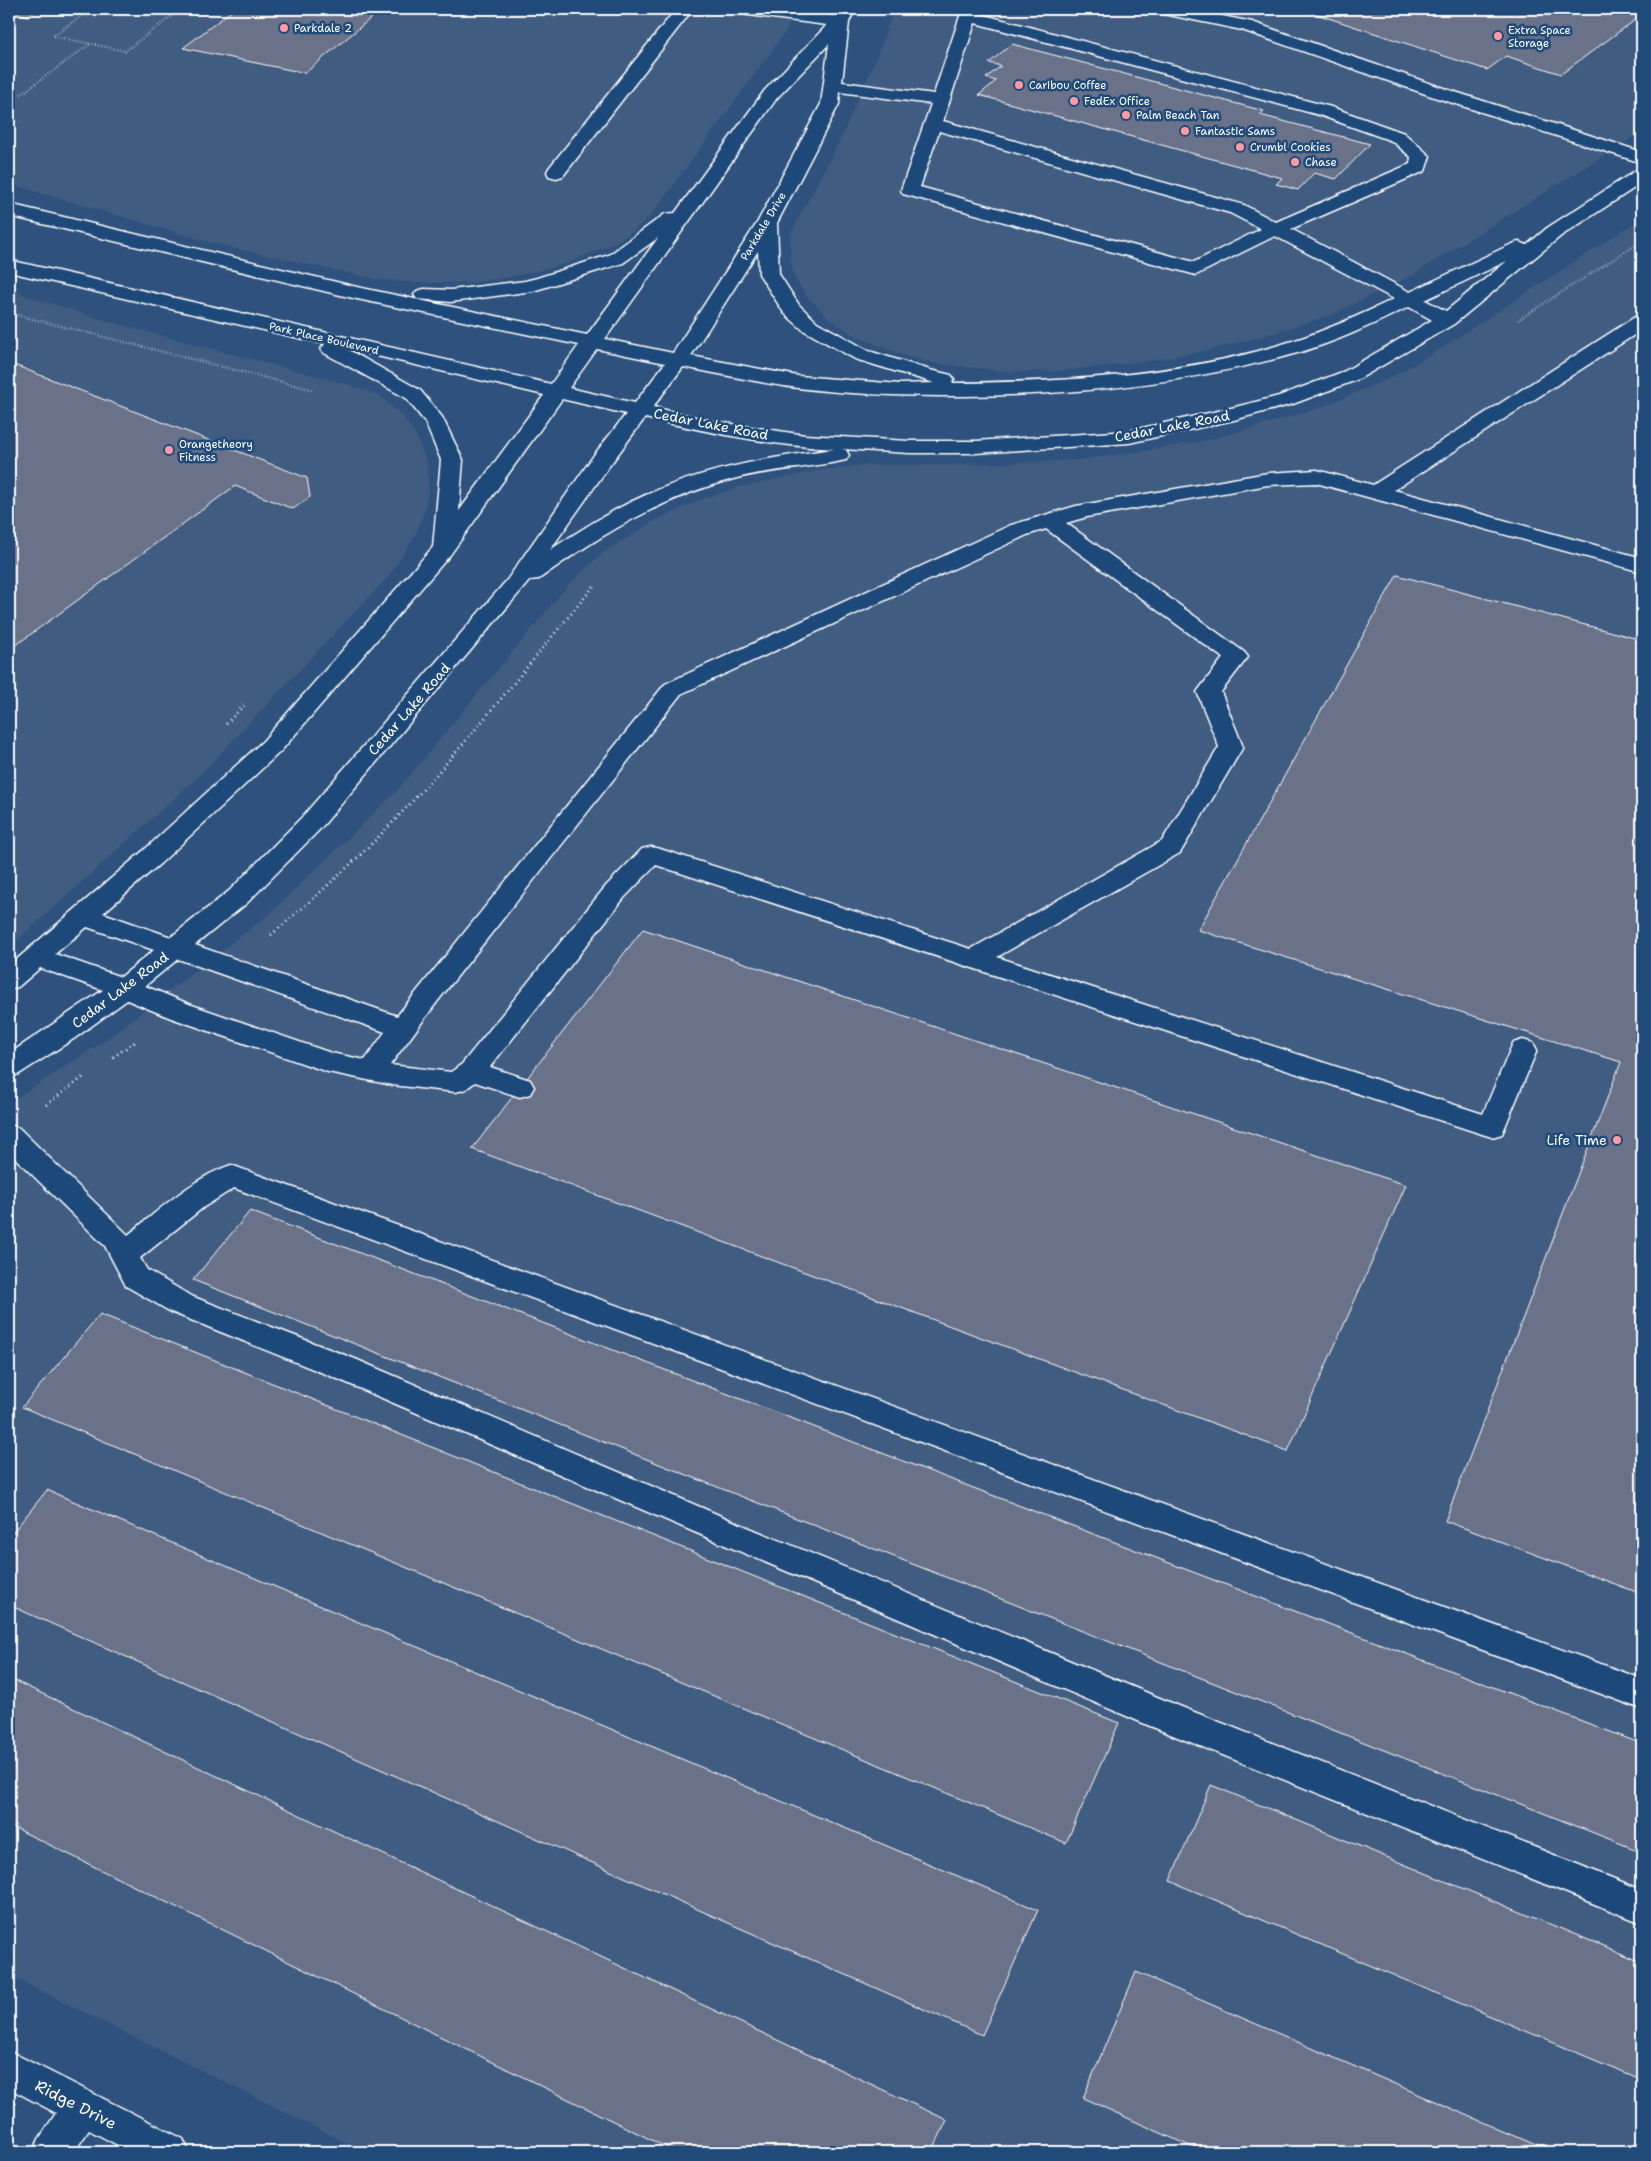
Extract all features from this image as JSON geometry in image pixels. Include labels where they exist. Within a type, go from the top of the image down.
[{"type":"street","points":[[556,172],[684,9]]},
{"type":"street","points":[[742,9],[844,15]]},
{"type":"street","points":[[1164,9],[1246,26],[1442,94],[1642,158]]},
{"type":"street","points":[[9,980],[152,857],[272,746],[442,550],[771,94],[844,15]]},
{"type":"street","name":"Parkdale Drive","points":[[640,410],[678,360],[767,223],[830,104],[844,15]]},
{"type":"street","points":[[969,16],[1325,111],[1398,137],[1420,156],[1418,167],[1275,229],[1196,268],[910,190],[933,124],[969,16]]},
{"type":"street","points":[[833,86],[941,100]]},
{"type":"street","points":[[933,124],[1237,209],[1447,320]]},
{"type":"street","name":"Cedar Lake Road","points":[[9,1068],[125,988],[175,949],[238,897],[312,822],[515,585],[602,460],[640,410],[712,427],[805,441],[909,447],[986,446],[1129,437],[1234,414],[1286,400],[1352,375],[1447,320],[1554,232],[1642,175]]},
{"type":"street","points":[[357,292],[451,296],[526,287],[616,259],[695,200]]},
{"type":"street","points":[[9,210],[357,292],[593,342]]},
{"type":"street","points":[[767,223],[769,274],[791,309],[810,326],[862,355],[926,376],[1005,389]]},
{"type":"street","name":"Cedar Lake Road","points":[[593,342],[798,382],[900,390],[1005,389],[1123,382],[1208,368],[1295,347],[1362,322],[1554,232]]},
{"type":"street","name":"Park Place Boulevard","points":[[9,266],[640,410]]},
{"type":"street","points":[[1376,492],[1642,321]]},
{"type":"street","points":[[304,334],[414,394],[435,421],[452,460],[450,497],[442,550]]},
{"type":"street","points":[[515,585],[588,534],[645,503],[704,481],[782,462],[909,447]]},
{"type":"street","points":[[371,1071],[402,1028],[672,689],[1019,530],[1084,511],[1268,479],[1317,476],[1642,564]]},
{"type":"street","points":[[974,959],[1171,847],[1231,747],[1209,692],[1236,657],[1049,521]]},
{"type":"street","points":[[35,957],[125,988],[180,1011],[328,1062],[392,1075],[456,1082],[472,1071],[615,892],[651,855],[1492,1127],[1522,1050]]},
{"type":"street","points":[[84,916],[402,1028]]},
{"type":"street","points":[[472,1071],[520,1087]]},
{"type":"street","points":[[9,1135],[116,1239],[136,1278],[181,1304],[344,1368],[726,1532],[1153,1711],[1642,1906]]},
{"type":"street","points":[[123,1255],[194,1199],[231,1176],[1642,1694]]},
{"type":"street","name":"Ridge Drive","points":[[9,2069],[170,2152]]},
{"type":"street","points":[[52,2152],[82,2107]]},
{"type":"path","points":[[91,9],[53,36],[125,51],[181,9]]},
{"type":"path","points":[[9,104],[90,44]]},
{"type":"path","points":[[9,313],[314,390]]},
{"type":"path","points":[[220,730],[247,702]]},
{"type":"shaded area","points":[[9,9],[798,9],[787,30],[672,187],[651,215],[637,228],[615,243],[562,265],[506,278],[476,282],[417,283],[375,279],[220,245],[9,184]]},
{"type":"shaded area","points":[[894,9],[1642,9],[1642,132],[1409,277],[1331,315],[1214,349],[1161,359],[1101,367],[1013,372],[938,364],[905,356],[857,337],[831,320],[806,295],[794,277],[790,257],[791,233],[839,142],[876,59]]},
{"type":"shaded area","points":[[1642,218],[1642,2152],[365,2152],[9,1975],[9,1103],[101,1043],[268,915],[395,793],[569,584],[603,553],[654,521],[705,498],[740,487],[816,471],[863,465],[954,465],[1077,460],[1211,439],[1319,408],[1392,377],[1437,351]]},
{"type":"shaded area","points":[[9,290],[110,322],[347,384],[379,395],[403,416],[418,440],[427,464],[429,489],[424,512],[415,536],[389,576],[199,776],[9,948]]},
{"type":"building","points":[[9,9],[38,9],[28,16],[9,11]]},
{"type":"building","name":"Parkdale 2","points":[[234,9],[382,9],[305,73],[183,48]]},
{"type":"building","name":"Extra Space Storage","points":[[1301,9],[1632,9],[1642,12],[1642,15],[1561,74],[1506,56],[1487,70]]},
{"type":"building","points":[[1012,44],[1264,111],[1260,115],[1370,144],[1336,179],[1314,173],[1298,190],[1276,184],[1282,178],[979,95],[996,81],[986,78],[1001,66],[989,63]]},
{"type":"building","points":[[9,363],[307,478],[310,497],[293,509],[235,486],[9,650]]},
{"type":"building","name":"Life Time","points":[[1397,575],[1642,640],[1642,1594],[1445,1521],[1621,1062],[1198,930]]},
{"type":"building","points":[[643,929],[1406,1185],[1288,1451],[472,1149]]},
{"type":"building","points":[[250,1211],[1642,1744],[1642,1852],[193,1280]]},
{"type":"building","points":[[100,1314],[1119,1723],[1066,1843],[22,1407]]},
{"type":"building","points":[[47,1490],[1038,1910],[982,2035],[9,1605],[9,1537]]},
{"type":"building","points":[[9,1678],[947,2120],[932,2152],[676,2152],[9,1825]]},
{"type":"building","points":[[1211,1785],[1642,1962],[1642,2080],[1170,1881]]},
{"type":"building","points":[[1136,1972],[1552,2152],[1203,2152],[1083,2098]]},
{"type":"place","name":"Parkdale 2","points":[[284,28]]},
{"type":"place","name":"Extra Space Storage","points":[[1498,36]]},
{"type":"place","name":"Caribou Coffee","points":[[1019,85]]},
{"type":"place","name":"FedEx Office","points":[[1074,101]]},
{"type":"place","name":"Palm Beach Tan","points":[[1126,115]]},
{"type":"place","name":"Fantastic Sams","points":[[1185,131]]},
{"type":"place","name":"Crumbl Cookies","points":[[1240,147]]},
{"type":"place","name":"Chase","points":[[1295,162]]},
{"type":"place","name":"Orangetheory Fitness","points":[[169,450]]},
{"type":"place","name":"Life Time","points":[[1617,1140]]}]
